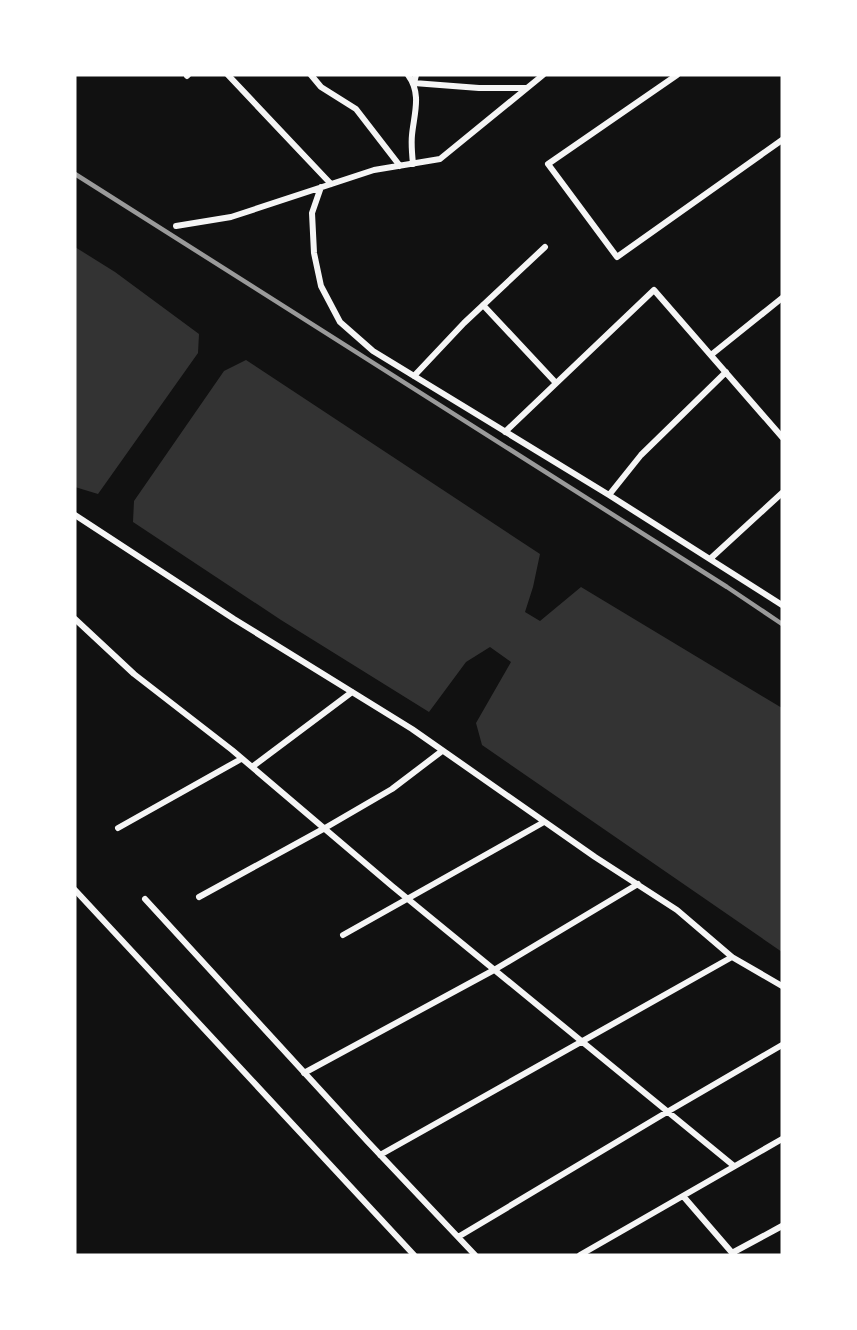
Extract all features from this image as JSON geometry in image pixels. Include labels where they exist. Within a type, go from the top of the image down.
[{"type":"street","points":[[228,75],[331,184]]},
{"type":"street","points":[[311,75],[321,87],[356,109],[400,166]]},
{"type":"street","points":[[408,75],[414,83],[479,88],[527,88]]},
{"type":"street","points":[[413,164],[412,135],[417,110],[414,83],[416,75]]},
{"type":"street","points":[[176,226],[231,217],[374,170],[440,159],[543,75]]},
{"type":"street","points":[[677,75],[548,164],[617,257],[782,140]]},
{"type":"street","points":[[321,187],[312,213],[314,253],[321,286],[340,322],[354,336],[373,351],[609,495],[782,605]]},
{"type":"street","points":[[414,376],[483,305],[545,247]]},
{"type":"street","points":[[505,432],[654,290],[782,437]]},
{"type":"street","points":[[711,355],[782,298]]},
{"type":"street","points":[[483,305],[556,383]]},
{"type":"street","points":[[609,495],[641,455],[726,372]]},
{"type":"street","points":[[710,560],[782,493]]},
{"type":"street","points":[[75,515],[234,619],[412,729],[595,858],[677,910],[732,957],[782,986]]},
{"type":"street","points":[[75,619],[134,674],[252,767],[408,900],[734,1166]]},
{"type":"street","points":[[252,767],[352,693]]},
{"type":"street","points":[[199,897],[392,789],[442,751]]},
{"type":"street","points":[[118,828],[242,759]]},
{"type":"street","points":[[343,935],[544,822]]},
{"type":"street","points":[[304,1073],[494,970],[638,884]]},
{"type":"street","points":[[75,890],[414,1255]]},
{"type":"street","points":[[144,899],[475,1255]]},
{"type":"street","points":[[380,1155],[732,957]]},
{"type":"street","points":[[458,1237],[782,1045]]},
{"type":"street","points":[[580,1255],[782,1139]]},
{"type":"street","points":[[683,1196],[733,1254],[782,1226]]},
{"type":"shaded area","points":[[75,247],[115,272],[199,334],[198,353],[98,494],[75,487]]},
{"type":"shaded area","points":[[246,360],[540,554],[525,612],[540,621],[581,587],[782,708],[782,952],[482,745],[476,723],[511,662],[490,647],[466,662],[429,712],[281,620],[133,522],[134,501],[224,371]]},
{"type":"railway","points":[[75,174],[782,624]]}]
